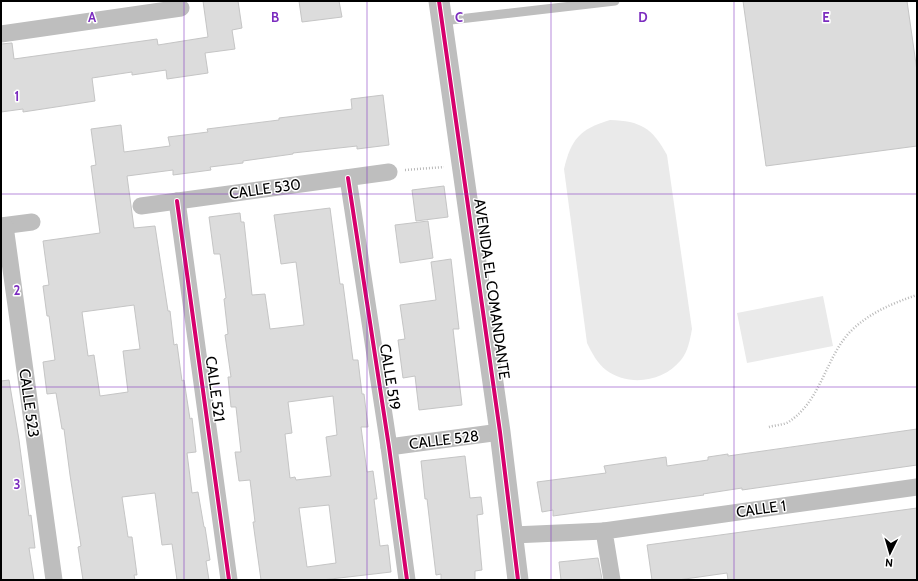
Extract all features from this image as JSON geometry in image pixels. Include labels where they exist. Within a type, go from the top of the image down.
[{"type":"street","points":[[1,34],[138,8],[181,8]]},
{"type":"street","name":"AVENIDA EL COMANDANTE","points":[[441,11],[500,432],[518,580]]},
{"type":"street","name":"CALLE 530","points":[[141,206],[389,172]]},
{"type":"street","name":"CALLE 519","points":[[348,178],[408,580]]},
{"type":"street","name":"CALLE 521","points":[[177,201],[229,580]]},
{"type":"street","name":"CALLE 523","points":[[32,222],[3,226],[54,580]]},
{"type":"street","name":"CALLE 528","points":[[389,447],[500,432]]},
{"type":"street","name":"CALLE 1","points":[[513,535],[604,531],[917,487]]},
{"type":"street","points":[[604,531],[612,580]]},
{"type":"lane","points":[[441,11],[615,1]]},
{"type":"path","points":[[389,172],[462,165]]},
{"type":"path","points":[[769,427],[789,422],[803,408],[819,388],[837,352],[850,332],[874,312],[917,295]]},
{"type":"shaded area","points":[[610,120],[638,124],[651,132],[667,155],[692,329],[687,349],[681,360],[665,373],[645,380],[625,379],[606,370],[597,361],[587,343],[564,169],[570,150],[578,137],[591,127]]},
{"type":"shaded area","points":[[823,296],[833,346],[747,363],[737,313]]},
{"type":"building","points":[[203,1],[238,1],[242,28],[232,30],[235,49],[205,53],[208,73],[167,79],[166,70],[132,75],[132,72],[92,78],[95,101],[23,112],[23,109],[1,112],[1,44],[12,43],[14,59],[157,39],[158,45],[208,37]]},
{"type":"building","points":[[299,1],[339,1],[342,17],[302,22]]},
{"type":"building","points":[[743,1],[907,1],[917,71],[917,146],[766,166]]},
{"type":"building","points":[[383,95],[389,145],[357,149],[357,146],[293,153],[243,161],[243,163],[210,167],[211,170],[173,175],[173,170],[127,176],[134,228],[155,226],[168,311],[170,311],[174,345],[177,344],[182,381],[184,380],[190,419],[192,418],[196,452],[187,453],[192,493],[198,492],[205,527],[210,560],[206,561],[209,580],[177,580],[172,544],[162,545],[155,493],[122,497],[128,537],[132,537],[137,575],[134,575],[135,580],[83,580],[78,547],[81,546],[64,429],[62,429],[56,393],[47,394],[43,362],[55,360],[43,286],[49,285],[43,241],[100,233],[91,166],[96,165],[91,129],[121,125],[124,152],[170,146],[168,137],[208,132],[207,129],[352,109],[351,99]],"holes":[[[134,305],[140,349],[123,351],[128,392],[100,396],[94,355],[88,356],[82,312]]]},
{"type":"building","points":[[444,186],[448,217],[416,221],[412,190]]},
{"type":"building","points":[[330,208],[340,284],[343,284],[353,360],[358,360],[362,394],[364,394],[368,427],[361,427],[367,472],[373,471],[377,499],[374,499],[380,546],[388,545],[391,572],[322,580],[261,580],[253,522],[255,522],[250,480],[239,481],[235,452],[241,452],[236,407],[231,407],[228,377],[231,377],[225,335],[228,334],[224,299],[226,298],[220,254],[214,254],[209,217],[240,213],[241,222],[244,222],[252,295],[265,294],[270,329],[304,325],[296,262],[281,264],[274,215]],"holes":[[[333,396],[337,435],[326,437],[331,476],[296,480],[295,477],[290,478],[285,434],[292,433],[288,402]],[[329,505],[336,563],[307,567],[299,508]]]},
{"type":"building","points":[[428,221],[433,258],[400,263],[395,225]]},
{"type":"building","points":[[451,259],[459,329],[453,329],[462,405],[419,410],[415,376],[403,378],[398,340],[405,339],[400,305],[436,300],[431,262]]},
{"type":"building","points":[[9,380],[29,516],[31,515],[35,548],[29,548],[34,580],[1,580],[1,381]]},
{"type":"building","points":[[917,429],[917,465],[742,490],[742,488],[703,494],[704,495],[553,516],[553,510],[542,512],[537,482],[606,473],[604,466],[666,457],[667,466],[708,460],[708,457],[728,454],[728,456]]},
{"type":"building","points":[[465,456],[470,498],[481,497],[483,514],[477,515],[482,570],[475,571],[475,580],[441,580],[441,574],[436,575],[421,461]]},
{"type":"building","points":[[917,508],[917,580],[728,580],[727,573],[678,580],[652,580],[647,545]]},
{"type":"building","points":[[598,558],[602,579],[561,580],[559,562]]},
{"type":"cycle path","points":[[439,1],[500,432],[518,580]]},
{"type":"cycle path","points":[[348,178],[389,447],[407,580]]},
{"type":"cycle path","points":[[177,201],[229,580]]}]
